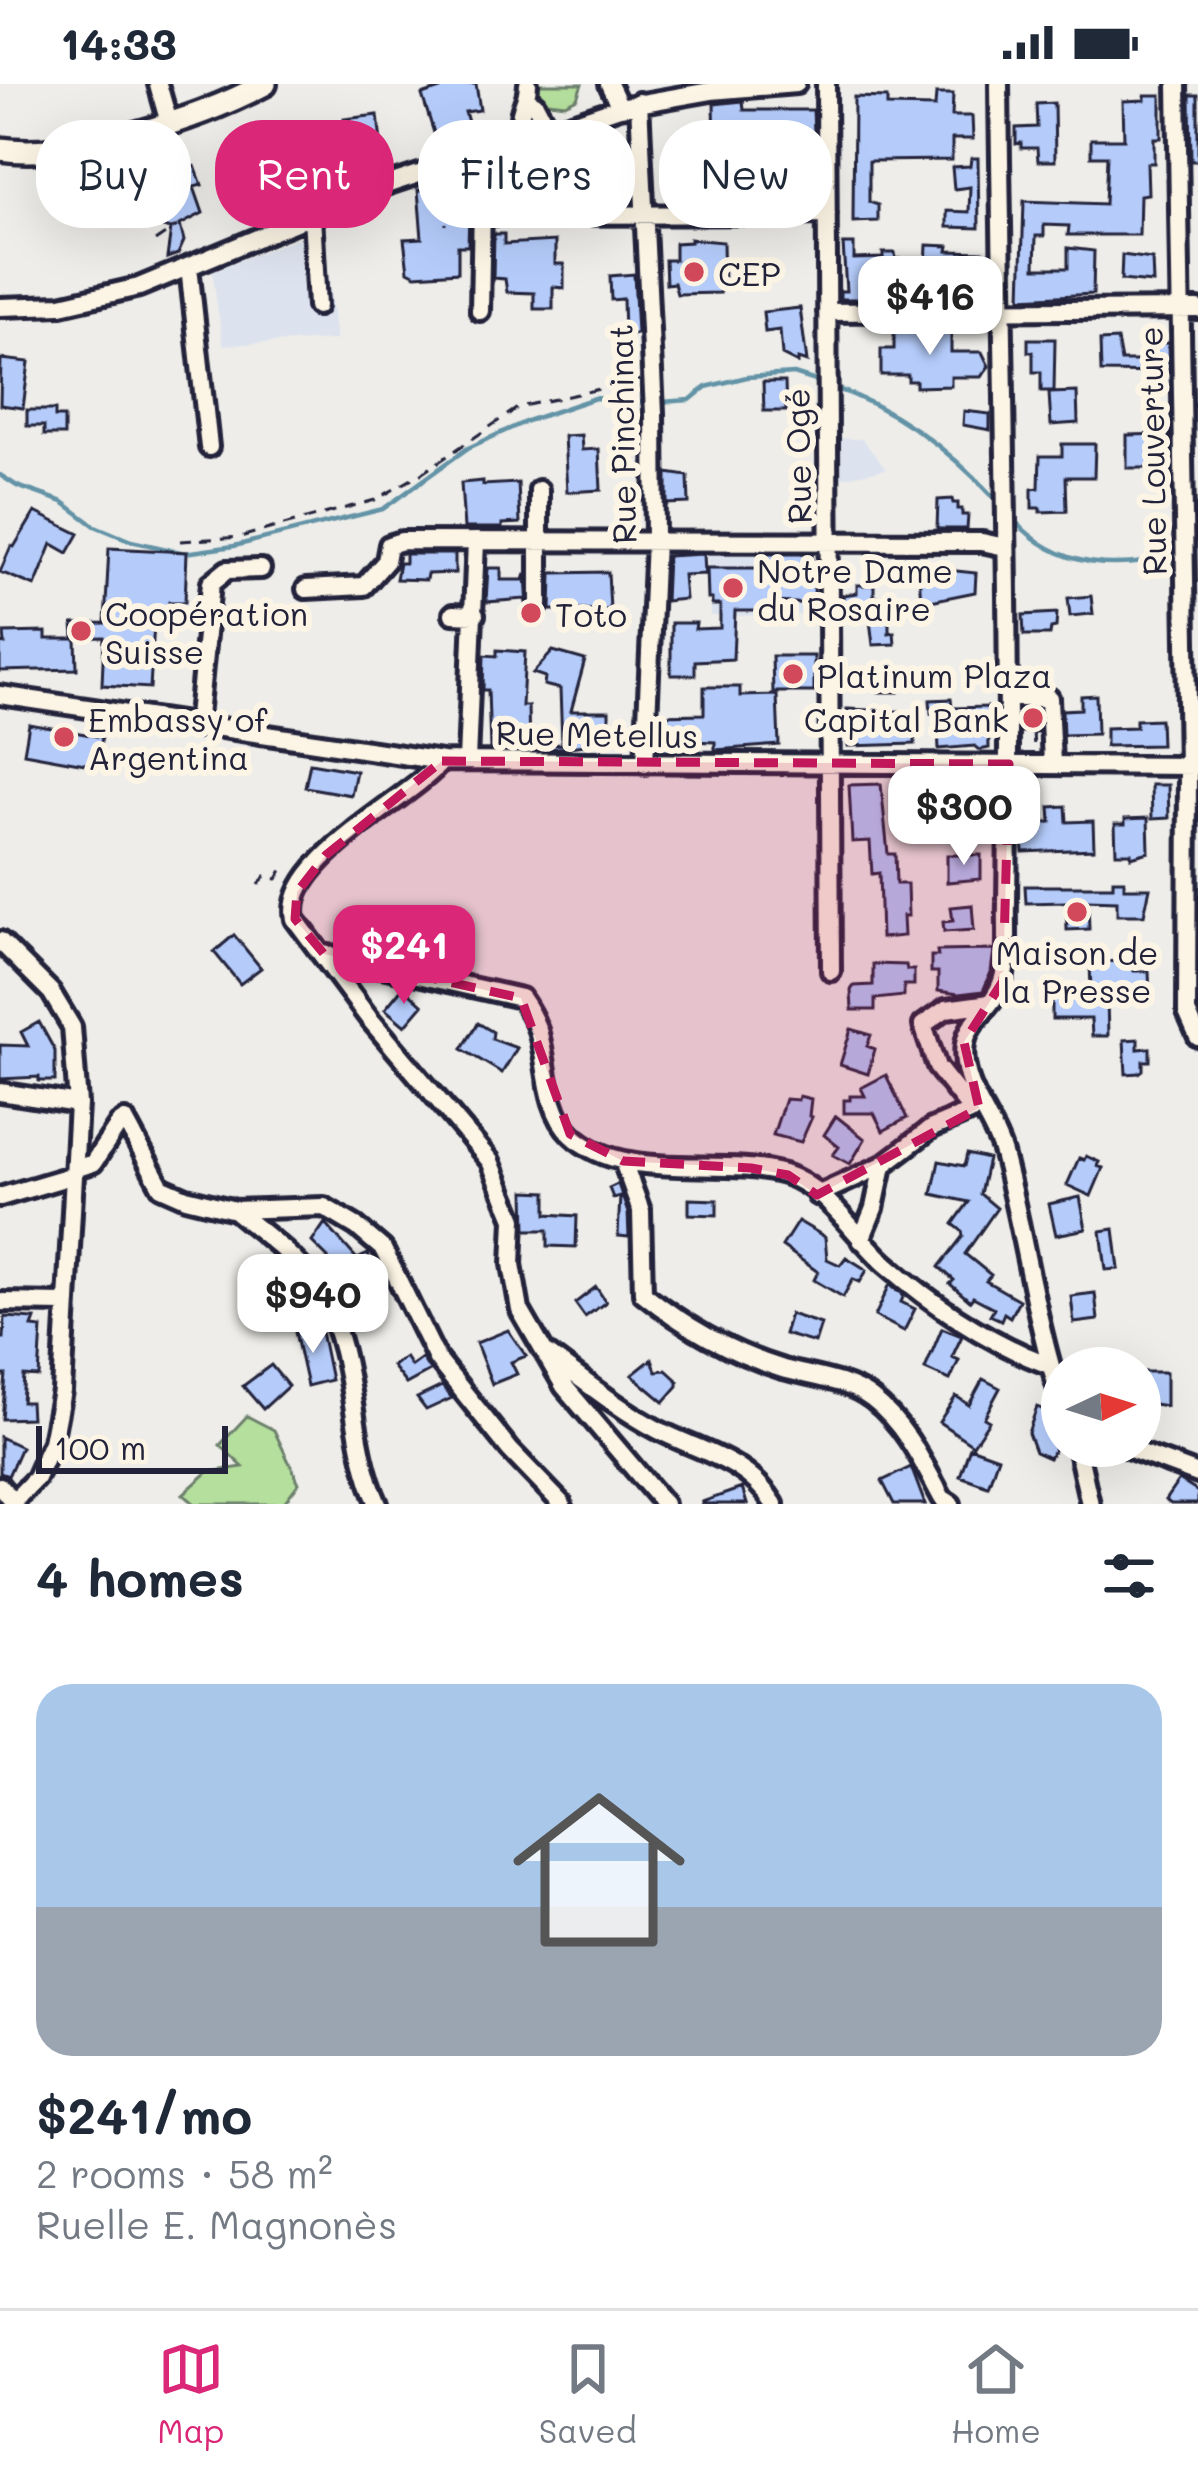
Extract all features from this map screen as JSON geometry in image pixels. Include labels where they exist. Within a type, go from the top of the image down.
[{"type":"main road","points":[[178,120],[265,84]]},
{"type":"main road","points":[[0,149],[36,150]]},
{"type":"street","points":[[158,84],[168,120]]},
{"type":"street","points":[[609,84],[620,106]]},
{"type":"street","points":[[576,120],[639,102],[796,84]]},
{"type":"street","name":"Rue Ogé","points":[[826,84],[826,120]]},
{"type":"street","points":[[975,1110],[964,1042],[1003,981],[1009,764],[999,84]]},
{"type":"street","name":"Rue Louverture","points":[[1177,84],[1188,309],[1182,544],[1193,766],[1187,1012],[1195,1034]]},
{"type":"street","points":[[528,92],[543,120]]},
{"type":"street","points":[[518,120],[528,92]]},
{"type":"street","name":"Rue Pinchinat","points":[[639,102],[654,413],[655,541],[645,764]]},
{"type":"street","points":[[635,212],[659,212]]},
{"type":"street","points":[[0,307],[61,305],[139,287],[281,228]]},
{"type":"street","points":[[313,228],[317,306]]},
{"type":"street","points":[[480,311],[483,228]]},
{"type":"street","name":"Rue Ogé","points":[[827,228],[831,971]]},
{"type":"street","points":[[189,267],[208,447]]},
{"type":"street","points":[[827,312],[1188,309]]},
{"type":"street","points":[[539,490],[539,605]]},
{"type":"street","points":[[306,589],[364,586],[386,561],[389,545],[401,541],[982,542],[1005,547]]},
{"type":"street","points":[[467,761],[476,541]]},
{"type":"street","points":[[196,727],[211,583],[227,570],[260,569]]},
{"type":"street","points":[[453,614],[475,615]]},
{"type":"street","name":"Rue Metellus","points":[[0,695],[442,761],[1193,766]]},
{"type":"street","points":[[1009,698],[1049,698],[1043,764]]},
{"type":"street","points":[[442,761],[428,778],[326,855],[297,892],[292,906],[295,919],[368,1017],[490,1161],[514,1219],[512,1264],[520,1310],[564,1386],[664,1504]]},
{"type":"street","points":[[0,941],[51,992],[72,1027],[78,1104],[62,1391],[52,1442],[36,1478],[18,1502],[0,1486]]},
{"type":"street","points":[[324,954],[521,998],[538,1030],[555,1108],[570,1134],[623,1161],[751,1168],[788,1175],[951,1314],[1041,1361]]},
{"type":"street","points":[[991,1003],[946,1009],[923,1025],[937,1067],[1002,1150],[1045,1347]]},
{"type":"street","points":[[0,1092],[78,1104]]},
{"type":"street","points":[[817,1195],[884,1165],[932,1128],[975,1110]]},
{"type":"street","points":[[0,1197],[93,1163],[125,1120],[161,1187],[185,1198],[235,1210],[324,1207],[383,1250],[437,1359],[510,1450],[562,1504]]},
{"type":"street","points":[[623,1161],[641,1211],[644,1293],[725,1348],[846,1385],[870,1397],[898,1423],[951,1504]]},
{"type":"street","points":[[861,1240],[884,1165]]},
{"type":"street","points":[[235,1210],[293,1259],[322,1295],[338,1335],[367,1479],[378,1504]]},
{"type":"street","points":[[0,1302],[65,1304]]},
{"type":"street","points":[[543,1350],[655,1429],[728,1460],[760,1482],[774,1504]]},
{"type":"street","points":[[1161,1460],[1198,1474]]},
{"type":"street","points":[[1082,1467],[1090,1504]]},
{"type":"path","points":[[155,241],[174,228]]},
{"type":"path","points":[[180,541],[240,537],[375,500],[408,483],[519,407],[653,383]]},
{"type":"path","points":[[1033,732],[1043,764]]},
{"type":"path","points":[[259,885],[266,876],[277,879],[281,870]]},
{"type":"highlighted area","points":[[442,761],[1009,764],[1003,981],[964,1042],[979,1108],[817,1195],[788,1175],[751,1168],[623,1161],[570,1134],[521,998],[324,954],[295,919],[297,892],[326,855]]},
{"type":"shaded area","points":[[323,228],[336,340],[223,345],[212,271]]},
{"type":"shaded area","points":[[827,438],[862,439],[886,469],[827,481]]},
{"type":"shaded area","points":[[811,548],[814,615],[711,616],[708,551]]},
{"type":"green space","points":[[539,84],[582,84],[577,98],[565,104],[548,102]]},
{"type":"green space","points":[[247,1416],[274,1430],[299,1483],[283,1504],[195,1504],[183,1494],[208,1472],[243,1467],[220,1445]]},
{"type":"building","points":[[455,84],[476,84],[480,110],[465,112],[467,120],[430,120],[422,95]]},
{"type":"building","points":[[936,94],[953,94],[952,116],[972,116],[973,139],[952,139],[952,160],[869,161],[869,202],[878,205],[878,221],[853,222],[854,97],[887,98],[887,106],[935,107]]},
{"type":"building","points":[[1145,95],[1161,95],[1161,138],[1154,138],[1154,163],[1147,163],[1148,194],[1140,195],[1139,235],[1068,235],[1069,226],[1044,225],[1044,236],[1036,236],[1035,268],[1068,268],[1068,248],[1094,251],[1093,294],[1021,298],[1024,201],[1105,204],[1107,156],[1091,156],[1091,139],[1124,139],[1123,101],[1145,100]]},
{"type":"building","points":[[1190,95],[1198,95],[1198,161],[1191,161]]},
{"type":"building","points":[[743,101],[744,110],[813,110],[813,120],[714,120],[714,104]]},
{"type":"building","points":[[1054,103],[1055,161],[1038,161],[1037,148],[1016,144],[1016,128],[1037,127],[1036,104]]},
{"type":"building","points":[[378,115],[379,120],[344,120]]},
{"type":"building","points":[[971,158],[978,158],[979,228],[947,227],[947,211],[969,212],[970,187],[954,189],[952,167],[970,166]]},
{"type":"building","points":[[195,166],[202,185],[194,187],[203,213],[191,219],[191,168]]},
{"type":"building","points":[[167,228],[181,228],[184,241],[178,254],[167,258],[171,229]]},
{"type":"building","points":[[421,228],[469,228],[468,246],[458,246],[458,272],[416,275],[408,271],[404,239],[422,238]]},
{"type":"building","points":[[494,234],[504,234],[504,244],[555,241],[555,264],[564,264],[564,288],[553,287],[553,309],[534,309],[534,293],[507,292],[505,279],[493,278]]},
{"type":"building","name":"CEP","points":[[690,239],[723,242],[720,293],[677,294],[674,283],[666,284],[665,260],[675,260],[675,243]]},
{"type":"building","points":[[843,244],[854,244],[854,259],[895,253],[896,259],[904,259],[905,287],[872,289],[872,299],[840,299],[840,291],[846,291]]},
{"type":"building","points":[[927,245],[983,252],[982,289],[925,291]]},
{"type":"building","points":[[1122,255],[1152,259],[1153,283],[1121,280]]},
{"type":"building","points":[[634,274],[637,334],[624,334],[623,299],[611,300],[610,276]]},
{"type":"building","points":[[800,308],[807,362],[798,359],[798,363],[782,355],[780,330],[765,332],[763,312]]},
{"type":"building","points":[[951,328],[951,352],[982,352],[989,366],[981,377],[951,377],[951,386],[916,387],[908,375],[881,375],[881,349],[894,349],[894,331]]},
{"type":"building","points":[[1028,339],[1055,339],[1054,391],[1041,391],[1041,372],[1033,372]]},
{"type":"building","points":[[1117,340],[1121,361],[1147,361],[1146,343],[1168,343],[1169,373],[1101,372],[1100,341]]},
{"type":"building","points":[[1,359],[29,362],[23,408],[0,405]]},
{"type":"building","points":[[763,382],[785,382],[786,411],[764,411]]},
{"type":"building","points":[[1077,392],[1078,423],[1051,425],[1049,393]]},
{"type":"building","points":[[27,410],[55,410],[55,417],[64,417],[64,435],[44,435],[44,426],[27,426]]},
{"type":"building","points":[[964,411],[990,414],[990,430],[963,425]]},
{"type":"building","points":[[1169,434],[1168,468],[1127,468],[1127,435]]},
{"type":"building","points":[[581,435],[582,450],[599,449],[601,490],[567,492],[564,436]]},
{"type":"building","points":[[1062,444],[1095,444],[1094,477],[1066,477],[1067,511],[1040,512],[1032,508],[1032,489],[1039,488],[1040,456],[1062,456]]},
{"type":"building","points":[[667,473],[688,476],[689,503],[667,504]]},
{"type":"building","points":[[483,481],[483,485],[518,483],[520,523],[464,528],[461,483]]},
{"type":"building","points":[[952,499],[962,515],[968,515],[967,529],[937,529],[938,500]]},
{"type":"building","points":[[35,512],[79,534],[68,553],[52,544],[35,586],[0,572]]},
{"type":"building","points":[[109,548],[187,552],[185,602],[169,602],[168,623],[154,623],[150,688],[102,685],[104,637],[74,638],[73,624],[105,623]]},
{"type":"building","points":[[405,554],[455,554],[455,573],[427,574],[426,580],[396,579]]},
{"type":"building","points":[[704,554],[705,574],[683,575],[685,599],[665,601],[667,556]]},
{"type":"building","points":[[759,554],[812,554],[815,604],[774,602],[775,618],[764,618],[764,611],[735,611],[733,659],[695,661],[695,675],[671,675],[671,623],[720,628],[720,605],[708,599],[707,568],[760,568]]},
{"type":"building","points":[[488,568],[501,568],[501,580],[524,580],[526,574],[528,610],[525,599],[486,602]]},
{"type":"building","points":[[608,572],[610,610],[551,610],[552,573]]},
{"type":"building","points":[[919,572],[976,573],[975,592],[921,603]]},
{"type":"building","points":[[857,585],[874,585],[874,597],[898,596],[899,610],[889,611],[889,633],[894,632],[895,644],[873,645],[869,612],[843,615],[843,595],[857,593]]},
{"type":"building","points":[[1091,596],[1093,614],[1070,616],[1068,598]]},
{"type":"building","points":[[1057,613],[1050,635],[1024,635],[1023,615]]},
{"type":"building","points":[[46,632],[46,639],[76,639],[77,669],[0,671],[4,633]]},
{"type":"building","points":[[497,650],[525,652],[522,706],[528,706],[529,749],[490,749],[484,655],[497,656]]},
{"type":"building","points":[[553,651],[585,660],[571,711],[609,711],[609,740],[550,749],[550,745],[562,744],[560,689],[544,685],[545,677],[533,673]]},
{"type":"building","name":"Platinum Plaza","points":[[772,656],[814,656],[814,692],[773,692]]},
{"type":"building","points":[[897,667],[898,692],[879,692],[878,668]]},
{"type":"building","points":[[704,687],[740,687],[740,696],[777,695],[779,745],[715,750],[715,742],[689,741],[676,743],[676,750],[658,750],[660,715],[704,714]]},
{"type":"building","points":[[1096,695],[1097,734],[1063,735],[1062,710],[1081,709],[1081,696]]},
{"type":"building","points":[[951,699],[952,708],[988,707],[989,748],[939,749],[937,712],[931,713],[930,700]]},
{"type":"building","points":[[847,709],[915,712],[915,744],[848,746]]},
{"type":"building","points":[[1021,711],[1037,711],[1038,732],[1021,732]]},
{"type":"building","points":[[1160,719],[1161,745],[1106,746],[1106,728],[1136,727],[1136,720]]},
{"type":"building","points":[[29,724],[102,737],[96,766],[24,753]]},
{"type":"building","points":[[310,763],[356,771],[351,795],[305,787]]},
{"type":"building","points":[[881,784],[888,854],[895,854],[896,884],[907,884],[908,916],[903,916],[904,936],[881,938],[879,873],[872,874],[870,841],[852,842],[849,785]]},
{"type":"building","points":[[936,785],[936,793],[968,792],[969,813],[917,817],[915,786]]},
{"type":"building","points":[[1151,785],[1168,785],[1169,818],[1152,819]]},
{"type":"building","points":[[1066,806],[1067,822],[1093,821],[1094,849],[1023,852],[1022,823],[1051,822],[1050,807]]},
{"type":"building","points":[[1148,818],[1149,852],[1131,857],[1131,853],[1116,853],[1115,824]]},
{"type":"building","points":[[947,855],[981,855],[981,879],[947,882]]},
{"type":"building","points":[[1113,880],[1124,880],[1124,888],[1150,888],[1144,915],[1117,915],[1117,901],[1088,900],[1089,929],[1067,930],[1066,902],[1026,903],[1025,886],[1113,886]]},
{"type":"building","points":[[972,905],[974,930],[944,932],[943,922],[953,921],[951,907]]},
{"type":"building","points":[[234,935],[261,968],[240,984],[214,952]]},
{"type":"building","points":[[994,950],[983,991],[938,991],[938,972],[931,972],[931,956],[938,956],[937,951]]},
{"type":"building","points":[[1131,961],[1134,971],[1149,971],[1150,998],[1107,999],[1108,1036],[1092,1036],[1091,1019],[1052,1019],[1052,992],[1091,992],[1090,962]]},
{"type":"building","points":[[873,964],[906,965],[907,970],[914,970],[914,985],[904,985],[904,996],[875,999],[875,1010],[852,1010],[851,990],[873,985]]},
{"type":"building","points":[[403,987],[423,1005],[405,1026],[385,1009]]},
{"type":"building","points":[[39,1022],[55,1051],[55,1081],[0,1079],[0,1045],[28,1046],[21,1032]]},
{"type":"building","points":[[478,1023],[493,1032],[492,1039],[517,1048],[502,1073],[462,1049]]},
{"type":"building","points":[[851,1029],[871,1035],[867,1046],[875,1049],[868,1074],[840,1065]]},
{"type":"building","points":[[1138,1039],[1138,1049],[1150,1048],[1150,1061],[1143,1061],[1139,1073],[1126,1074],[1124,1040]]},
{"type":"building","points":[[886,1075],[907,1118],[883,1131],[874,1113],[844,1113],[844,1100],[865,1096],[861,1088]]},
{"type":"building","points":[[799,1096],[811,1099],[812,1117],[801,1142],[773,1135],[785,1099],[798,1100]]},
{"type":"building","points":[[836,1116],[865,1139],[850,1164],[833,1155],[839,1147],[824,1135]]},
{"type":"building","points":[[967,1154],[988,1159],[980,1194],[997,1208],[965,1254],[991,1275],[986,1281],[1019,1300],[1010,1317],[1004,1313],[1001,1320],[990,1315],[994,1308],[973,1297],[970,1301],[950,1284],[954,1280],[939,1267],[963,1236],[953,1224],[969,1202],[932,1194],[939,1161],[964,1166]]},
{"type":"building","points":[[1086,1156],[1103,1168],[1091,1196],[1067,1185],[1079,1158]]},
{"type":"building","points":[[618,1184],[628,1213],[629,1237],[618,1236],[620,1196],[613,1198],[609,1188]]},
{"type":"building","points":[[525,1191],[547,1192],[547,1214],[577,1216],[576,1247],[548,1246],[548,1230],[526,1230]]},
{"type":"building","points":[[1080,1197],[1086,1229],[1056,1235],[1049,1204]]},
{"type":"building","points":[[689,1199],[717,1200],[717,1215],[689,1214]]},
{"type":"building","points":[[798,1221],[825,1237],[827,1259],[840,1265],[846,1257],[867,1270],[860,1282],[853,1279],[843,1297],[814,1280],[818,1272],[782,1246]]},
{"type":"building","points":[[325,1223],[357,1259],[368,1254],[373,1270],[368,1277],[375,1286],[361,1296],[358,1289],[350,1296],[323,1264],[328,1258],[312,1242]]},
{"type":"building","points":[[1114,1229],[1119,1269],[1106,1270],[1101,1231]]},
{"type":"building","points":[[890,1284],[904,1295],[901,1302],[915,1309],[904,1331],[875,1316]]},
{"type":"building","points":[[596,1287],[606,1302],[585,1317],[575,1303]]},
{"type":"building","points":[[1095,1293],[1098,1320],[1074,1323],[1071,1296]]},
{"type":"building","points":[[790,1314],[821,1324],[815,1343],[784,1334]]},
{"type":"building","points":[[5,1317],[35,1319],[32,1327],[42,1328],[39,1377],[24,1376],[22,1402],[30,1402],[31,1418],[2,1419],[6,1375],[0,1375],[0,1338],[4,1338]]},
{"type":"building","points":[[320,1327],[331,1380],[307,1386],[295,1332]]},
{"type":"building","points":[[942,1328],[962,1336],[952,1357],[959,1360],[950,1380],[925,1369]]},
{"type":"building","points":[[508,1330],[526,1356],[511,1362],[517,1374],[492,1384],[476,1343]]},
{"type":"building","points":[[405,1357],[411,1366],[422,1358],[430,1371],[406,1384],[392,1366]]},
{"type":"building","points":[[652,1359],[656,1371],[666,1370],[678,1381],[664,1402],[632,1375]]},
{"type":"building","points":[[271,1365],[288,1386],[263,1409],[243,1386]]},
{"type":"building","points":[[1161,1372],[1166,1372],[1166,1406],[1161,1405]]},
{"type":"building","points":[[983,1379],[1000,1388],[984,1418],[989,1421],[973,1445],[939,1422],[956,1396],[969,1405]]},
{"type":"building","points":[[442,1386],[452,1398],[426,1410],[417,1398]]},
{"type":"building","points":[[1037,1407],[1041,1409],[1041,1455],[1035,1452],[1028,1433]]},
{"type":"building","points":[[0,1437],[21,1447],[8,1476],[0,1473]]},
{"type":"building","points":[[970,1447],[998,1457],[988,1486],[960,1476]]},
{"type":"building","points":[[911,1467],[925,1504],[894,1504],[882,1481]]},
{"type":"building","points":[[1179,1480],[1198,1492],[1198,1504],[1165,1500]]},
{"type":"building","points":[[742,1488],[747,1504],[702,1504],[702,1502]]},
{"type":"waterway","points":[[661,402],[690,400],[706,387],[747,377],[794,374],[822,383]]},
{"type":"waterway","points":[[832,387],[879,407],[922,434],[998,502]]},
{"type":"waterway","points":[[0,475],[63,502],[95,526],[131,541],[185,553],[234,546],[383,509],[468,448],[595,398],[649,403]]},
{"type":"waterway","points":[[1014,520],[1050,549],[1091,562],[1134,563],[1180,555]]},
{"type":"place","name":"CEP","points":[[694,272]]},
{"type":"place","name":"Notre Dame du Rosaire","points":[[733,588]]},
{"type":"place","name":"Toto","points":[[531,613]]},
{"type":"place","name":"Coopération Suisse","points":[[81,631]]},
{"type":"place","name":"Platinum Plaza","points":[[793,674]]},
{"type":"place","name":"Capital Bank","points":[[1033,718]]},
{"type":"place","name":"Embassy of Argentina","points":[[64,737]]},
{"type":"place","name":"Maison de la Presse","points":[[1077,912]]}]
